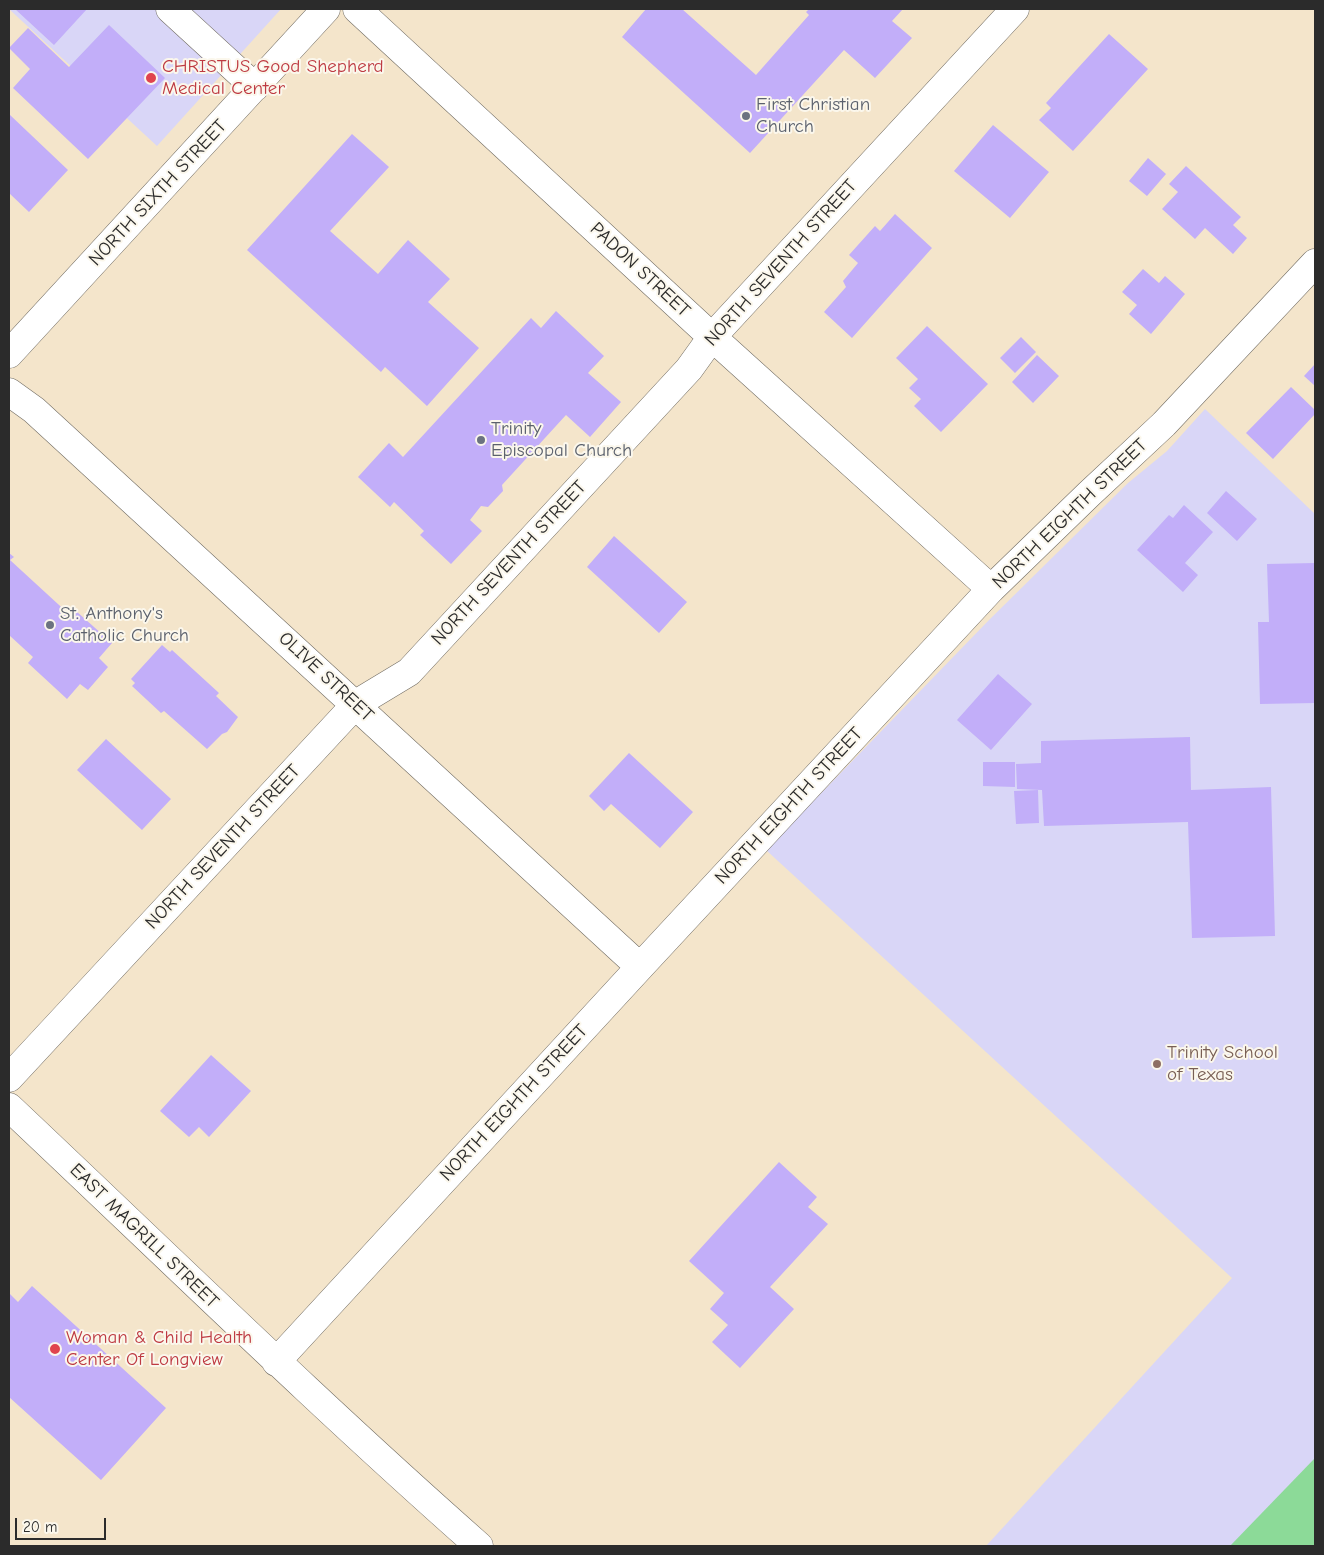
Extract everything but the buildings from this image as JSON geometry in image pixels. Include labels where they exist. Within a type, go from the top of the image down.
[{"type":"street","points":[[170,9],[255,87]]},
{"type":"street","name":"NORTH SIXTH STREET","points":[[9,354],[326,9]]},
{"type":"street","name":"PADON STREET","points":[[357,9],[712,337],[991,589]]},
{"type":"street","name":"NORTH SEVENTH STREET","points":[[9,1078],[356,704],[409,672],[689,368],[712,337],[1015,9]]},
{"type":"street","name":"NORTH EIGHTH STREET","points":[[276,1362],[991,589],[1164,424],[1315,263]]},
{"type":"street","name":"OLIVE STREET","points":[[9,392],[34,410],[640,967]]},
{"type":"street","name":"EAST MAGRILL STREET","points":[[9,1107],[276,1362],[479,1546]]},
{"type":"shaded area","name":"CHRISTUS Good Shepherd Medical Center","points":[[9,9],[281,9],[157,146]]},
{"type":"shaded area","name":"Trinity School of Texas","points":[[1205,409],[1315,514],[1315,1546],[986,1546],[1232,1278],[766,850],[990,619],[1128,483],[1167,451]]},
{"type":"green space","points":[[1315,1458],[1315,1546],[1230,1546]]},
{"type":"place","name":"CHRISTUS Good Shepherd Medical Center","points":[[151,78]]},
{"type":"place","name":"First Christian Church","points":[[746,116]]},
{"type":"place","name":"Trinity Episcopal Church","points":[[481,440]]},
{"type":"place","name":"St. Anthony's Catholic Church","points":[[50,625]]},
{"type":"place","name":"Trinity School of Texas","points":[[1157,1064]]},
{"type":"place","name":"Woman & Child Health Center Of Longview","points":[[55,1349]]}]
